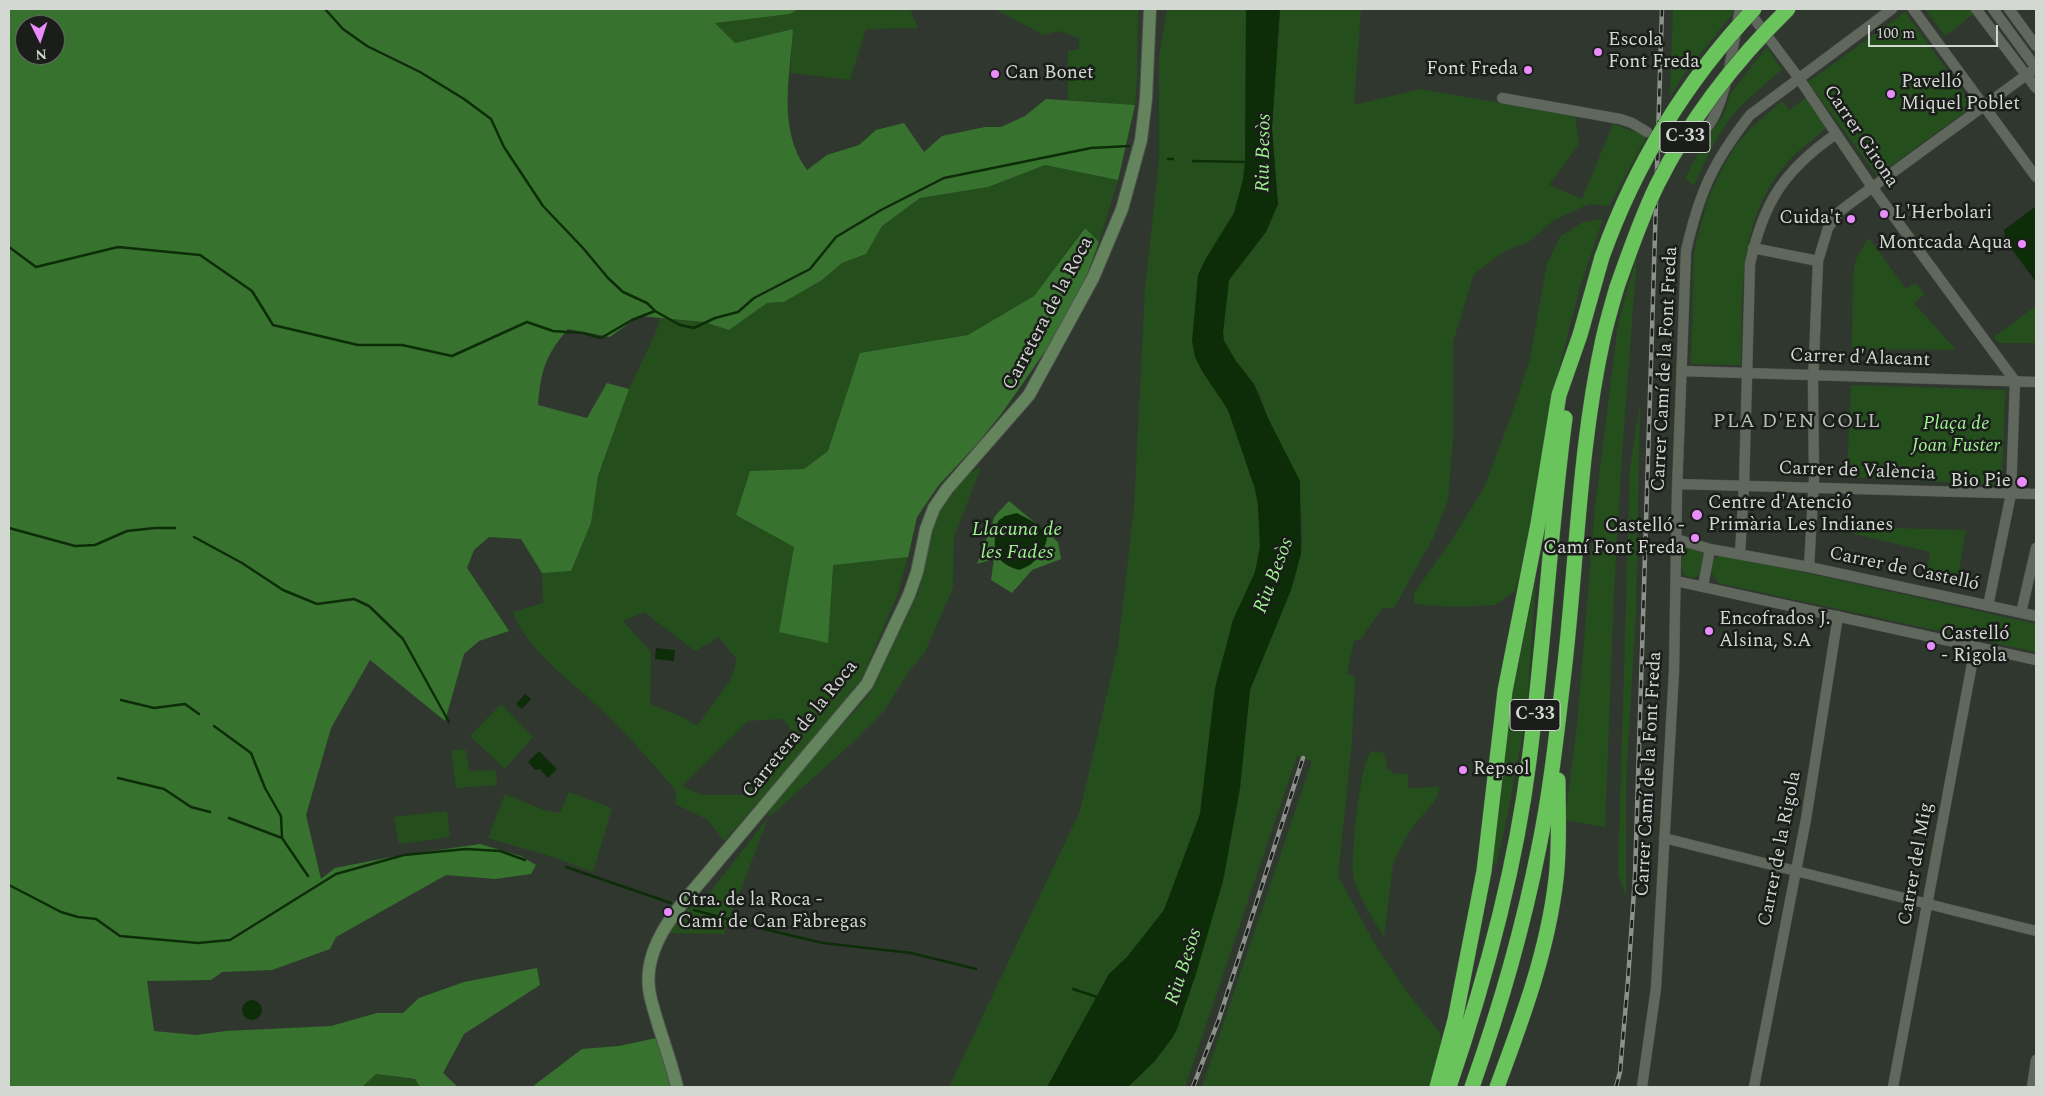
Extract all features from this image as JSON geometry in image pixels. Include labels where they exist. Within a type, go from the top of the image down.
[{"type":"highway","name":"C-33","points":[[1448,1087],[1484,976],[1501,912],[1522,805],[1540,675],[1569,388],[1580,336],[1602,257],[1615,221],[1636,175],[1668,118],[1706,64],[1754,9]]},
{"type":"highway","name":"C-33","points":[[1472,1087],[1508,976],[1526,911],[1541,837],[1557,731],[1586,441],[1603,336],[1617,287],[1636,232],[1658,184],[1689,130],[1725,78],[1788,9]]},
{"type":"highway","points":[[1437,1087],[1455,1020],[1484,871],[1505,691],[1537,530],[1559,395],[1580,336]]},
{"type":"highway","points":[[1497,1087],[1535,975],[1554,897],[1558,830],[1557,731]]},
{"type":"street","name":"Carretera de la Roca","points":[[677,1087],[649,984],[651,960],[658,939],[706,874],[867,684],[909,595],[917,572],[926,529],[934,508],[947,489],[1029,395],[1094,278],[1122,209],[1141,140],[1146,100],[1150,9]]},
{"type":"street","points":[[1677,136],[1693,135],[1706,128],[1718,113],[1740,9]]},
{"type":"street","name":"Carrer Girona","points":[[1747,9],[1798,77],[1872,187],[2016,381]]},
{"type":"street","name":"Carrer Camí de la Font Freda","points":[[1642,1087],[1656,988],[1676,581],[1686,250],[1693,218],[1704,186],[1730,141],[1750,115],[1798,77],[1892,9]]},
{"type":"street","points":[[1913,9],[2036,177]]},
{"type":"street","points":[[1976,9],[2036,88]]},
{"type":"street","points":[[1809,567],[1813,487],[1818,261],[1828,228],[1840,212],[2026,75],[2035,66],[1993,9]]},
{"type":"street","points":[[2009,9],[2036,46]]},
{"type":"street","points":[[1502,98],[1620,119],[1632,123],[1647,132]]},
{"type":"street","points":[[1740,554],[1744,486],[1750,264],[1753,248],[1769,203],[1784,180],[1804,158],[1836,134]]},
{"type":"street","points":[[1753,248],[1818,261]]},
{"type":"street","name":"Carrer d'Alacant","points":[[1682,372],[1747,372],[2036,382]]},
{"type":"street","points":[[1988,606],[2011,494],[2016,381]]},
{"type":"street","name":"Carrer de València","points":[[1678,484],[2036,494]]},
{"type":"street","name":"Carrer de Castelló","points":[[1676,539],[1710,549],[1809,567],[2036,616]]},
{"type":"street","points":[[2021,613],[2036,548]]},
{"type":"street","points":[[1703,586],[1710,549]]},
{"type":"street","points":[[1676,581],[2036,660]]},
{"type":"street","name":"Carrer de la Rigola","points":[[1754,1087],[1806,819],[1838,616]]},
{"type":"street","name":"Carrer del Mig","points":[[1893,1087],[1975,648]]},
{"type":"street","points":[[1664,838],[2036,931]]},
{"type":"street","points":[[2032,1087],[2036,1060]]},
{"type":"green space","points":[[9,9],[798,9],[790,14],[715,23],[735,43],[793,29],[788,84],[789,120],[798,154],[807,170],[827,155],[859,145],[876,130],[904,123],[924,152],[942,136],[985,127],[1001,127],[1025,116],[1046,99],[1135,105],[1118,180],[1045,165],[988,187],[920,198],[882,226],[866,254],[842,263],[822,280],[784,302],[767,303],[729,330],[704,322],[639,316],[610,337],[568,329],[560,339],[549,356],[543,373],[538,405],[587,418],[607,383],[629,389],[598,476],[591,523],[571,571],[542,573],[521,539],[489,537],[474,550],[467,568],[509,631],[479,641],[464,654],[445,721],[370,660],[331,728],[306,815],[321,879],[335,868],[396,856],[480,844],[521,856],[536,865],[531,874],[495,879],[446,875],[336,937],[330,949],[272,970],[222,972],[211,980],[147,981],[154,1031],[196,1035],[226,1031],[331,1026],[377,1013],[403,1013],[419,998],[464,982],[537,968],[540,985],[464,1034],[443,1073],[458,1087],[420,1087],[415,1079],[376,1074],[362,1087],[9,1087]]},
{"type":"green space","points":[[798,9],[910,9],[918,28],[866,29],[850,80],[790,73],[793,29],[735,43],[715,23],[790,14]]},
{"type":"green space","points":[[994,9],[1138,9],[1135,105],[1068,100],[1068,51],[1079,49],[1079,38],[1058,31],[1044,35]]},
{"type":"green space","points":[[1167,9],[1246,9],[1245,162],[1243,179],[1234,213],[1198,275],[1195,357],[1202,371],[1225,403],[1255,489],[1258,505],[1260,547],[1255,572],[1233,620],[1215,688],[1200,814],[1164,910],[1127,957],[1109,974],[1047,1087],[949,1087],[1080,811],[1118,647],[1134,508],[1145,290],[1159,159],[1159,57]]},
{"type":"green space","points":[[1280,9],[1361,9],[1354,105],[1420,89],[1575,116],[1579,144],[1549,185],[1582,199],[1613,124],[1647,136],[1609,206],[1589,204],[1554,220],[1530,241],[1505,251],[1474,274],[1453,342],[1453,438],[1448,500],[1433,538],[1394,608],[1382,608],[1361,639],[1354,641],[1347,674],[1355,676],[1352,740],[1338,876],[1377,948],[1407,992],[1440,1033],[1443,1053],[1430,1087],[1202,1087],[1312,761],[1297,756],[1185,1087],[1128,1087],[1155,1060],[1177,1029],[1223,881],[1240,788],[1250,690],[1294,582],[1302,546],[1302,517],[1261,398],[1254,384],[1236,361],[1224,341],[1223,333],[1229,280],[1266,232],[1278,204],[1272,128]]},
{"type":"green space","points":[[1673,9],[1736,10],[1686,71],[1670,97]]},
{"type":"green space","points":[[1925,9],[1971,9],[1975,13],[1945,36]]},
{"type":"green space","name":"Pavelló Miquel Poblet","points":[[1905,12],[1973,106],[1877,176],[1808,82]]},
{"type":"green space","points":[[1767,47],[1782,70],[1749,98],[1724,126],[1694,186],[1685,179],[1704,141],[1724,115],[1730,94]]},
{"type":"green space","points":[[1806,98],[1826,128],[1797,153],[1781,170],[1767,192],[1756,215],[1745,263],[1741,365],[1691,364],[1694,250],[1709,196],[1724,165],[1737,144],[1751,128],[1782,101],[1789,110]]},
{"type":"green space","points":[[1045,165],[1118,180],[1099,242],[1084,228],[1034,296],[968,335],[861,353],[828,451],[804,469],[750,471],[736,515],[794,547],[779,632],[833,564],[908,557],[897,596],[862,678],[807,747],[724,841],[708,820],[675,804],[676,791],[668,781],[642,751],[594,702],[541,654],[520,627],[513,612],[543,603],[542,573],[571,571],[591,523],[598,476],[629,389],[656,332],[660,318],[704,322],[729,330],[767,303],[784,302],[822,280],[842,263],[866,254],[882,226],[920,198],[988,187]],"holes":[[[644,612],[695,651],[719,637],[737,660],[731,679],[697,726],[682,717],[650,704],[651,652],[623,621]],[[783,719],[799,740],[743,795],[701,795],[682,786],[748,721]]]},
{"type":"green space","points":[[1603,219],[1580,287],[1558,372],[1529,535],[1515,591],[1495,605],[1455,607],[1414,604],[1414,593],[1449,544],[1484,488],[1530,359],[1547,264],[1560,237],[1583,222]]},
{"type":"green space","points":[[1085,228],[1099,242],[1085,280],[1048,347],[1002,413],[977,444],[938,486],[917,517],[908,557],[833,565],[828,643],[779,632],[794,547],[736,515],[750,471],[804,469],[828,451],[860,353],[968,335],[1034,296]]},
{"type":"green space","points":[[1869,238],[1906,289],[1916,283],[1925,294],[1914,303],[1956,350],[1852,349],[1853,273],[1856,259]]},
{"type":"green space","points":[[1637,255],[1614,592],[1605,827],[1565,820],[1577,726],[1595,509],[1618,324]]},
{"type":"green space","points":[[2036,306],[2036,343],[1999,343],[1994,337]]},
{"type":"green space","name":"Plaça de Joan Fuster","points":[[1851,385],[2005,390],[2002,485],[1847,477]]},
{"type":"green space","points":[[1640,402],[1636,610],[1626,782],[1626,897],[1618,873],[1630,469]]},
{"type":"green space","points":[[981,467],[954,537],[953,588],[924,654],[909,671],[884,711],[849,746],[768,818],[772,805],[873,688],[919,591],[929,541],[938,514],[965,476]]},
{"type":"green space","points":[[1009,501],[1058,542],[1061,559],[1032,570],[1012,593],[991,580],[994,559],[977,564],[995,516]]},
{"type":"green space","points":[[1822,526],[1966,530],[1956,588],[1926,580],[1930,552]]},
{"type":"green space","points":[[1686,546],[1704,552],[1699,575],[1693,578],[1684,575],[1682,568],[1683,553]]},
{"type":"green space","points":[[1722,554],[2036,624],[2036,652],[1718,583],[1711,571],[1713,560]]},
{"type":"green space","points":[[1536,579],[1526,716],[1507,818],[1496,865],[1491,861],[1507,722]]},
{"type":"green space","points":[[501,704],[533,737],[505,769],[470,736]]},
{"type":"green space","points":[[451,750],[466,750],[469,771],[496,770],[497,785],[456,788]]},
{"type":"green space","points":[[1372,751],[1384,753],[1387,768],[1395,774],[1408,774],[1408,788],[1439,787],[1434,802],[1409,833],[1393,865],[1384,937],[1360,894],[1354,879],[1353,869],[1360,791],[1368,758]]},
{"type":"green space","points":[[569,792],[612,808],[593,872],[553,857],[488,838],[505,794],[546,811],[560,813]]},
{"type":"green space","points":[[447,811],[450,837],[399,844],[394,817]]},
{"type":"green space","points":[[768,818],[724,934],[667,933],[688,910],[711,891]]},
{"type":"green space","points":[[656,1038],[668,1071],[670,1087],[532,1087],[582,1049],[619,1046]]},
{"type":"green space","points":[[376,1074],[415,1080],[420,1087],[362,1087]]},
{"type":"water","name":"Riu Besòs","points":[[1246,9],[1280,9],[1272,128],[1278,204],[1266,232],[1229,280],[1223,333],[1224,341],[1236,361],[1254,384],[1268,418],[1300,481],[1301,554],[1291,590],[1250,690],[1240,788],[1223,881],[1196,974],[1177,1029],[1154,1062],[1128,1087],[1047,1087],[1109,974],[1127,957],[1164,910],[1200,814],[1215,688],[1233,620],[1255,572],[1260,547],[1258,505],[1255,489],[1228,410],[1202,371],[1195,357],[1192,341],[1198,275],[1234,213],[1243,179],[1245,162]]},
{"type":"water","name":"Montcada Aqua","points":[[2036,206],[2036,282],[2005,240],[2004,230]]},
{"type":"water","name":"Llacuna de les Fades","points":[[1017,513],[1041,527],[1047,538],[1045,546],[1036,559],[1030,565],[1019,570],[1003,562],[998,557],[995,546],[998,521],[1005,516]]},
{"type":"water","points":[[656,648],[675,650],[674,661],[655,659]]},
{"type":"water","points":[[525,694],[531,699],[522,709],[516,704]]},
{"type":"water","points":[[539,751],[557,769],[548,778],[540,769],[535,770],[528,762]]},
{"type":"water","points":[[248,1000],[256,1000],[262,1006],[262,1014],[256,1020],[248,1020],[242,1014],[242,1006]]},
{"type":"waterway","points":[[325,9],[343,29],[367,46],[420,72],[464,99],[491,119],[504,147],[543,206],[583,248],[608,278],[623,292],[647,303],[655,311]]},
{"type":"waterway","points":[[9,247],[36,267],[118,247],[200,255],[252,291],[273,325],[358,345],[402,345],[452,356],[527,322],[553,331],[583,333],[601,338],[632,320],[655,311],[680,325],[694,328],[715,318],[738,312],[754,298],[810,269],[836,237],[881,210],[944,178],[1091,148],[1129,146]]},
{"type":"waterway","points":[[1168,159],[1173,159]]},
{"type":"waterway","name":"Riu Besòs","points":[[1193,161],[1246,162]]},
{"type":"waterway","points":[[9,528],[75,546],[95,545],[127,531],[175,528]]},
{"type":"waterway","points":[[194,537],[242,563],[283,590],[317,604],[354,599],[369,606],[403,639],[449,722]]},
{"type":"waterway","points":[[121,700],[154,708],[185,704],[199,714]]},
{"type":"waterway","points":[[214,726],[251,753],[265,788],[281,816],[282,838],[308,876]]},
{"type":"waterway","points":[[118,778],[164,789],[191,807],[210,812]]},
{"type":"waterway","points":[[229,818],[282,838]]},
{"type":"waterway","points":[[9,885],[61,912],[78,917],[96,919],[120,936],[198,943],[230,940],[336,874],[404,855],[466,849],[500,851],[525,860]]},
{"type":"waterway","points":[[566,867],[671,903]]},
{"type":"waterway","points":[[694,910],[823,943],[911,953],[976,969]]},
{"type":"waterway","points":[[1073,989],[1097,997]]},
{"type":"tunnel","points":[[1655,133],[1677,136]]},
{"type":"railway","points":[[1616,1087],[1620,1072],[1635,876],[1662,9]]},
{"type":"railway","points":[[1193,1087],[1219,1019],[1303,758]]},
{"type":"place","name":"Escola Font Freda","points":[[1598,52]]},
{"type":"place","name":"Font Freda","points":[[1528,70]]},
{"type":"place","name":"Can Bonet","points":[[995,74]]},
{"type":"place","name":"Pavelló Miquel Poblet","points":[[1891,94]]},
{"type":"place","name":"L'Herbolari","points":[[1884,214]]},
{"type":"place","name":"Cuida't","points":[[1851,219]]},
{"type":"place","name":"Montcada Aqua","points":[[2022,244]]},
{"type":"place","name":"Bio Pie","points":[[2022,482]]},
{"type":"place","name":"Centre d'Atenció Primària Les Indianes","points":[[1697,515]]},
{"type":"place","name":"Castelló - Camí Font Freda","points":[[1695,538]]},
{"type":"place","name":"Encofrados J. Alsina, S.A","points":[[1709,631]]},
{"type":"place","name":"Castelló - Rigola","points":[[1931,646]]},
{"type":"place","name":"Repsol","points":[[1463,770]]},
{"type":"place","name":"Ctra. de la Roca - Camí de Can Fàbregas","points":[[668,912]]},
{"type":"district","name":"PLA D'EN COLL","points":[[1797,423]]}]
